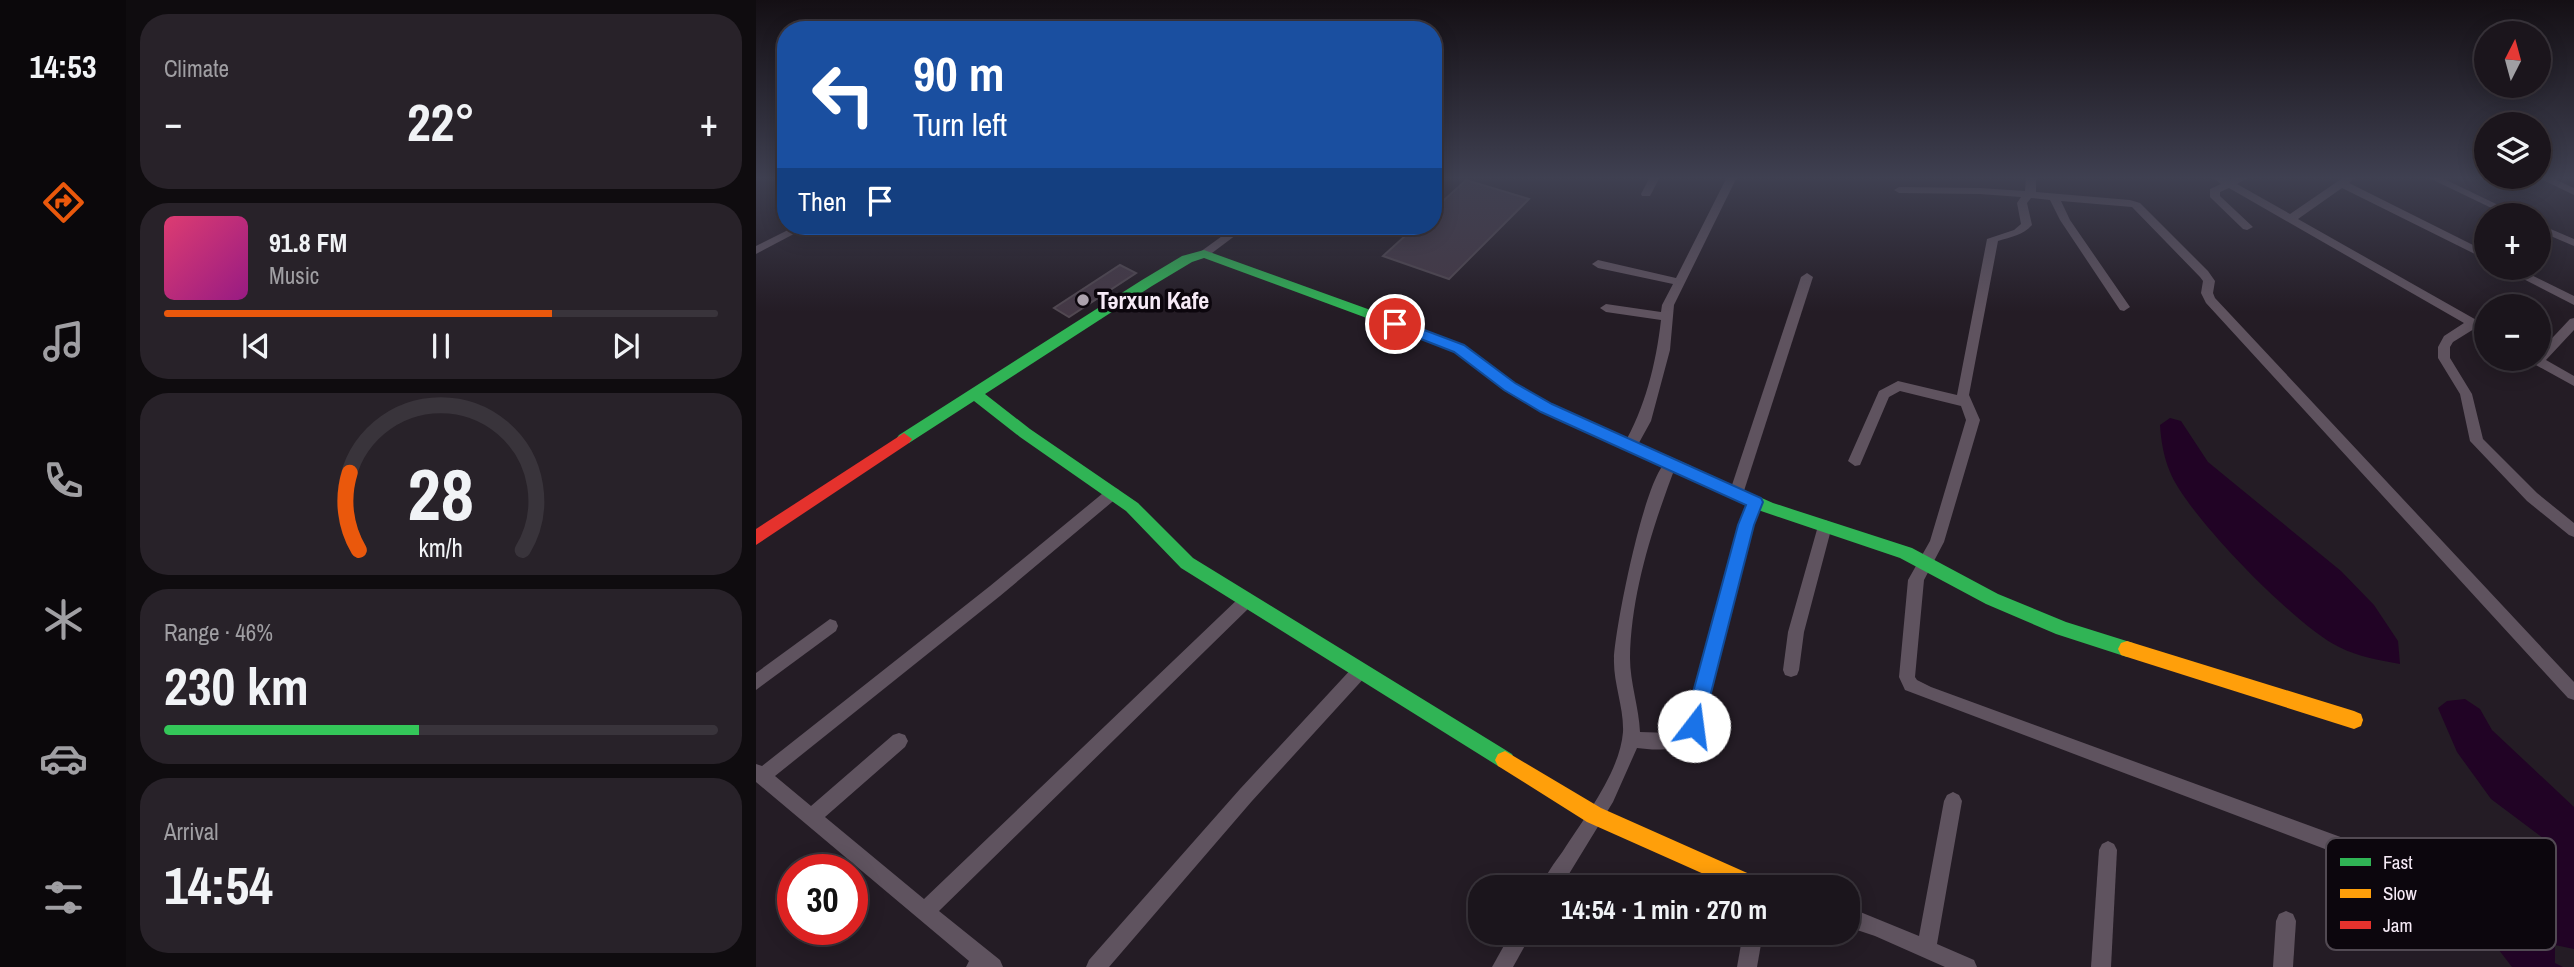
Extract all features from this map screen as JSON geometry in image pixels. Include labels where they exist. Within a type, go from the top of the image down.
[{"type":"street","points":[[1629,446],[1644,421],[1661,362],[1665,317],[1709,222]]},
{"type":"street","points":[[2026,222],[2024,229],[1993,239],[1963,396],[1973,420],[1940,533],[1916,580],[1907,677],[1911,685],[2326,841]]},
{"type":"street","points":[[2066,222],[2124,307]]},
{"type":"street","points":[[2153,222],[2204,274],[2209,281],[2207,293],[2210,300],[2574,693]]},
{"type":"street","points":[[2242,222],[2247,227]]},
{"type":"street","points":[[2299,222],[2474,323],[2448,339],[2444,347],[2444,358],[2466,394],[2477,441],[2532,497],[2574,531]]},
{"type":"street","points":[[2424,222],[2474,250]]},
{"type":"street","points":[[2551,232],[2574,243]]},
{"type":"street","points":[[756,251],[787,235]]},
{"type":"street","points":[[756,538],[829,487],[1187,259],[1205,254],[1231,235]]},
{"type":"street","points":[[1205,254],[1444,342],[1459,349],[1527,397],[1669,465],[1755,502],[1926,561],[1950,579],[2062,629],[2354,720]]},
{"type":"street","points":[[1598,264],[1679,282]]},
{"type":"street","points":[[1736,494],[1807,278]]},
{"type":"street","points":[[2532,280],[2574,301]]},
{"type":"street","points":[[1606,308],[1665,317]]},
{"type":"street","points":[[2551,346],[2574,322]]},
{"type":"street","points":[[2551,368],[2574,382]]},
{"type":"street","points":[[1855,461],[1884,394],[1891,388],[1898,386],[1965,402]]},
{"type":"street","points":[[975,394],[1025,433],[1113,493],[1150,523],[1187,563],[1246,601],[1594,816],[1729,875]]},
{"type":"street","points":[[1557,875],[1623,764],[1631,739],[1622,659],[1627,614],[1653,504],[1669,465]]},
{"type":"street","points":[[983,964],[926,910],[759,773],[995,591],[1113,493]]},
{"type":"street","points":[[1631,739],[1670,743],[1680,741],[1694,726],[1746,525],[1755,502]]},
{"type":"street","points":[[1791,670],[1796,632],[1825,526]]},
{"type":"street","points":[[926,910],[1246,601]]},
{"type":"street","points":[[756,683],[830,626]]},
{"type":"street","points":[[1096,967],[1246,795],[1360,671]]},
{"type":"street","points":[[813,816],[899,741]]},
{"type":"street","points":[[1927,948],[1953,801]]},
{"type":"street","points":[[2101,967],[2108,850]]},
{"type":"street","points":[[2283,967],[2286,921]]},
{"type":"street","points":[[1860,922],[1967,967]]},
{"type":"street","points":[[1503,967],[1515,945]]},
{"type":"street","points":[[1747,967],[1752,945]]},
{"type":"shaded area","points":[[2170,418],[2181,421],[2208,462],[2341,571],[2374,605],[2398,641],[2400,664],[2354,653],[2320,636],[2245,568],[2198,515],[2170,472],[2160,425]]},
{"type":"shaded area","points":[[2465,699],[2480,709],[2492,730],[2574,807],[2574,949],[2556,945],[2556,838],[2543,838],[2491,799],[2457,752],[2438,708],[2447,701]]},
{"type":"shaded area","points":[[2499,950],[2555,950],[2555,963],[2563,967],[2512,967]]},
{"type":"building","points":[[1442,222],[1506,222],[1449,279],[1383,256],[1406,235],[1442,235]]},
{"type":"building","points":[[1120,265],[1136,273],[1069,317],[1054,308]]},
{"type":"traffic: fast","points":[[904,439],[1147,283],[1187,259],[1204,254],[1396,324]]},
{"type":"traffic: fast","points":[[975,394],[1025,433],[1132,507],[1187,563],[1505,760]]},
{"type":"traffic: fast","points":[[1685,470],[1767,507],[1906,553],[1992,599],[2062,629],[2127,649]]},
{"type":"traffic: slow","points":[[1396,324],[1459,349],[1510,387],[1546,408],[1685,470]]},
{"type":"traffic: slow","points":[[2127,649],[2354,720]]},
{"type":"traffic: slow","points":[[1505,760],[1594,815],[1729,875]]},
{"type":"traffic: jam","points":[[756,538],[904,439]]},
{"type":"place","name":"Tərxun Kafe","points":[[1083,300]]},
{"type":"route","points":[[1395,324],[1459,349],[1510,387],[1546,408],[1755,502],[1746,525],[1694,726]]}]
